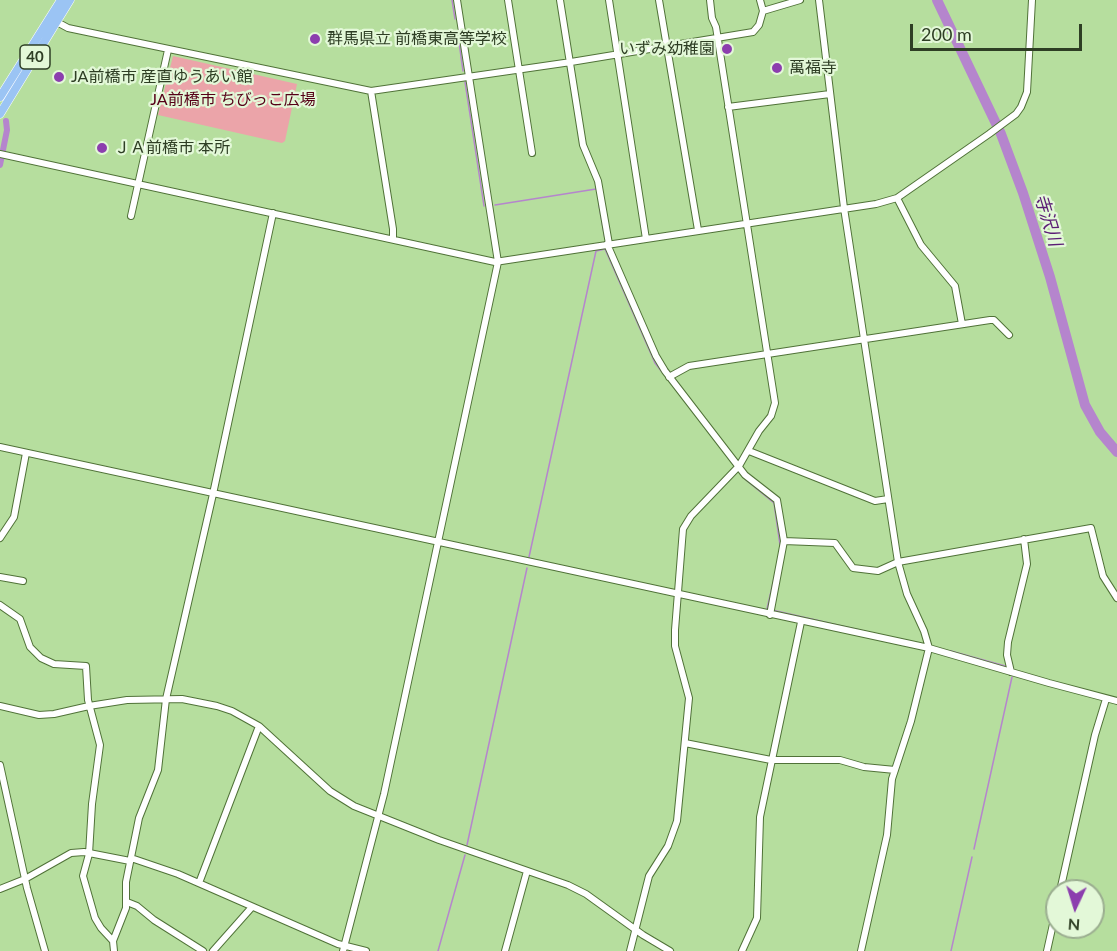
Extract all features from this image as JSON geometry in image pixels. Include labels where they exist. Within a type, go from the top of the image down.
[{"type":"main road","name":"40","points":[[0,114],[53,20],[61,0]]},
{"type":"main road","name":"40","points":[[0,97],[53,20],[70,0]]},
{"type":"street","points":[[343,948],[379,817],[498,262],[457,0]]},
{"type":"street","points":[[508,0],[532,153]]},
{"type":"street","points":[[560,0],[583,145],[598,181],[608,244],[656,356],[669,377],[739,466],[755,483],[777,500],[784,541],[770,615]]},
{"type":"street","points":[[609,0],[646,239]]},
{"type":"street","points":[[660,0],[698,230]]},
{"type":"street","points":[[630,951],[649,876],[668,846],[675,829],[689,698],[675,646],[683,529],[691,516],[739,466],[759,431],[771,416],[775,403],[718,38],[710,0]]},
{"type":"street","points":[[53,20],[68,28],[371,91],[571,62],[753,32],[759,25],[763,11],[760,0]]},
{"type":"street","points":[[763,11],[800,0]]},
{"type":"street","points":[[819,0],[844,208],[898,562],[907,594],[929,648],[911,722],[891,787],[887,835],[861,951]]},
{"type":"street","points":[[2,155],[498,262],[876,204],[897,198],[1019,111],[1026,97],[1032,0]]},
{"type":"street","points":[[131,216],[168,50]]},
{"type":"street","points":[[371,91],[393,239]]},
{"type":"street","points":[[728,107],[830,94]]},
{"type":"street","points":[[897,198],[921,245],[956,286],[962,324]]},
{"type":"street","points":[[114,951],[113,941],[127,902],[126,889],[139,818],[158,770],[166,699],[213,494],[273,213]]},
{"type":"street","points":[[669,377],[689,366],[994,320],[1009,335]]},
{"type":"street","points":[[0,447],[929,648],[1106,699],[1117,700]]},
{"type":"street","points":[[749,450],[875,501],[888,500]]},
{"type":"street","points":[[0,538],[14,517],[26,453]]},
{"type":"street","points":[[784,541],[835,543],[853,568],[878,570],[898,562],[1091,528],[1103,576],[1117,598]]},
{"type":"street","points":[[1011,672],[1007,655],[1008,642],[1027,564],[1024,539]]},
{"type":"street","points":[[0,577],[23,581]]},
{"type":"street","points":[[0,605],[20,620],[30,647],[41,658],[54,664],[86,666],[89,705],[100,745],[92,804],[89,854],[83,876],[98,923],[113,941]]},
{"type":"street","points":[[742,951],[757,918],[760,843],[758,833],[771,760],[801,622]]},
{"type":"street","points":[[0,706],[31,714],[47,715],[117,701],[166,699],[196,701],[232,711],[259,726],[330,790],[354,806],[449,844],[576,888],[670,951]]},
{"type":"street","points":[[1063,879],[1095,735],[1106,699]]},
{"type":"street","points":[[199,883],[259,726]]},
{"type":"street","points":[[685,743],[771,760],[840,760],[864,767],[895,770]]},
{"type":"street","points":[[0,765],[25,879],[45,951]]},
{"type":"street","points":[[0,889],[25,879],[70,853],[131,859],[199,883],[343,948],[366,951]]},
{"type":"street","points":[[505,951],[527,871]]},
{"type":"street","points":[[127,902],[137,906],[154,920],[203,951]]},
{"type":"street","points":[[213,951],[252,907]]},
{"type":"green space","name":"JA前橋市 ちびっこ広場","points":[[173,56],[297,84],[285,141],[282,143],[158,115]]},
{"type":"waterway","points":[[452,0],[455,19]]},
{"type":"waterway","name":"寺沢川","points":[[937,0],[1001,134],[1023,193],[1050,277],[1085,405],[1100,432],[1117,452]]},
{"type":"waterway","points":[[458,35],[463,71]]},
{"type":"waterway","points":[[465,82],[484,206]]},
{"type":"waterway","points":[[0,165],[7,130],[6,121]]},
{"type":"waterway","points":[[495,205],[596,189]]},
{"type":"waterway","points":[[599,205],[605,239]]},
{"type":"waterway","points":[[529,557],[596,251],[605,249],[655,363],[662,372]]},
{"type":"waterway","points":[[746,480],[774,503],[780,545]]},
{"type":"waterway","points":[[767,609],[777,565]]},
{"type":"waterway","points":[[467,845],[527,568]]},
{"type":"waterway","points":[[772,610],[864,631]]},
{"type":"waterway","points":[[951,651],[1005,666]]},
{"type":"waterway","points":[[974,849],[1012,677]]},
{"type":"waterway","points":[[438,951],[465,855]]},
{"type":"waterway","points":[[951,951],[972,857]]},
{"type":"place","name":"群馬県立 前橋東高等学校","points":[[315,39]]},
{"type":"place","name":"いずみ幼稚園","points":[[727,49]]},
{"type":"place","name":"萬福寺","points":[[777,68]]},
{"type":"place","name":"JA前橋市 産直ゆうあい館","points":[[59,77]]},
{"type":"place","name":"ＪＡ前橋市 本所","points":[[102,148]]}]
